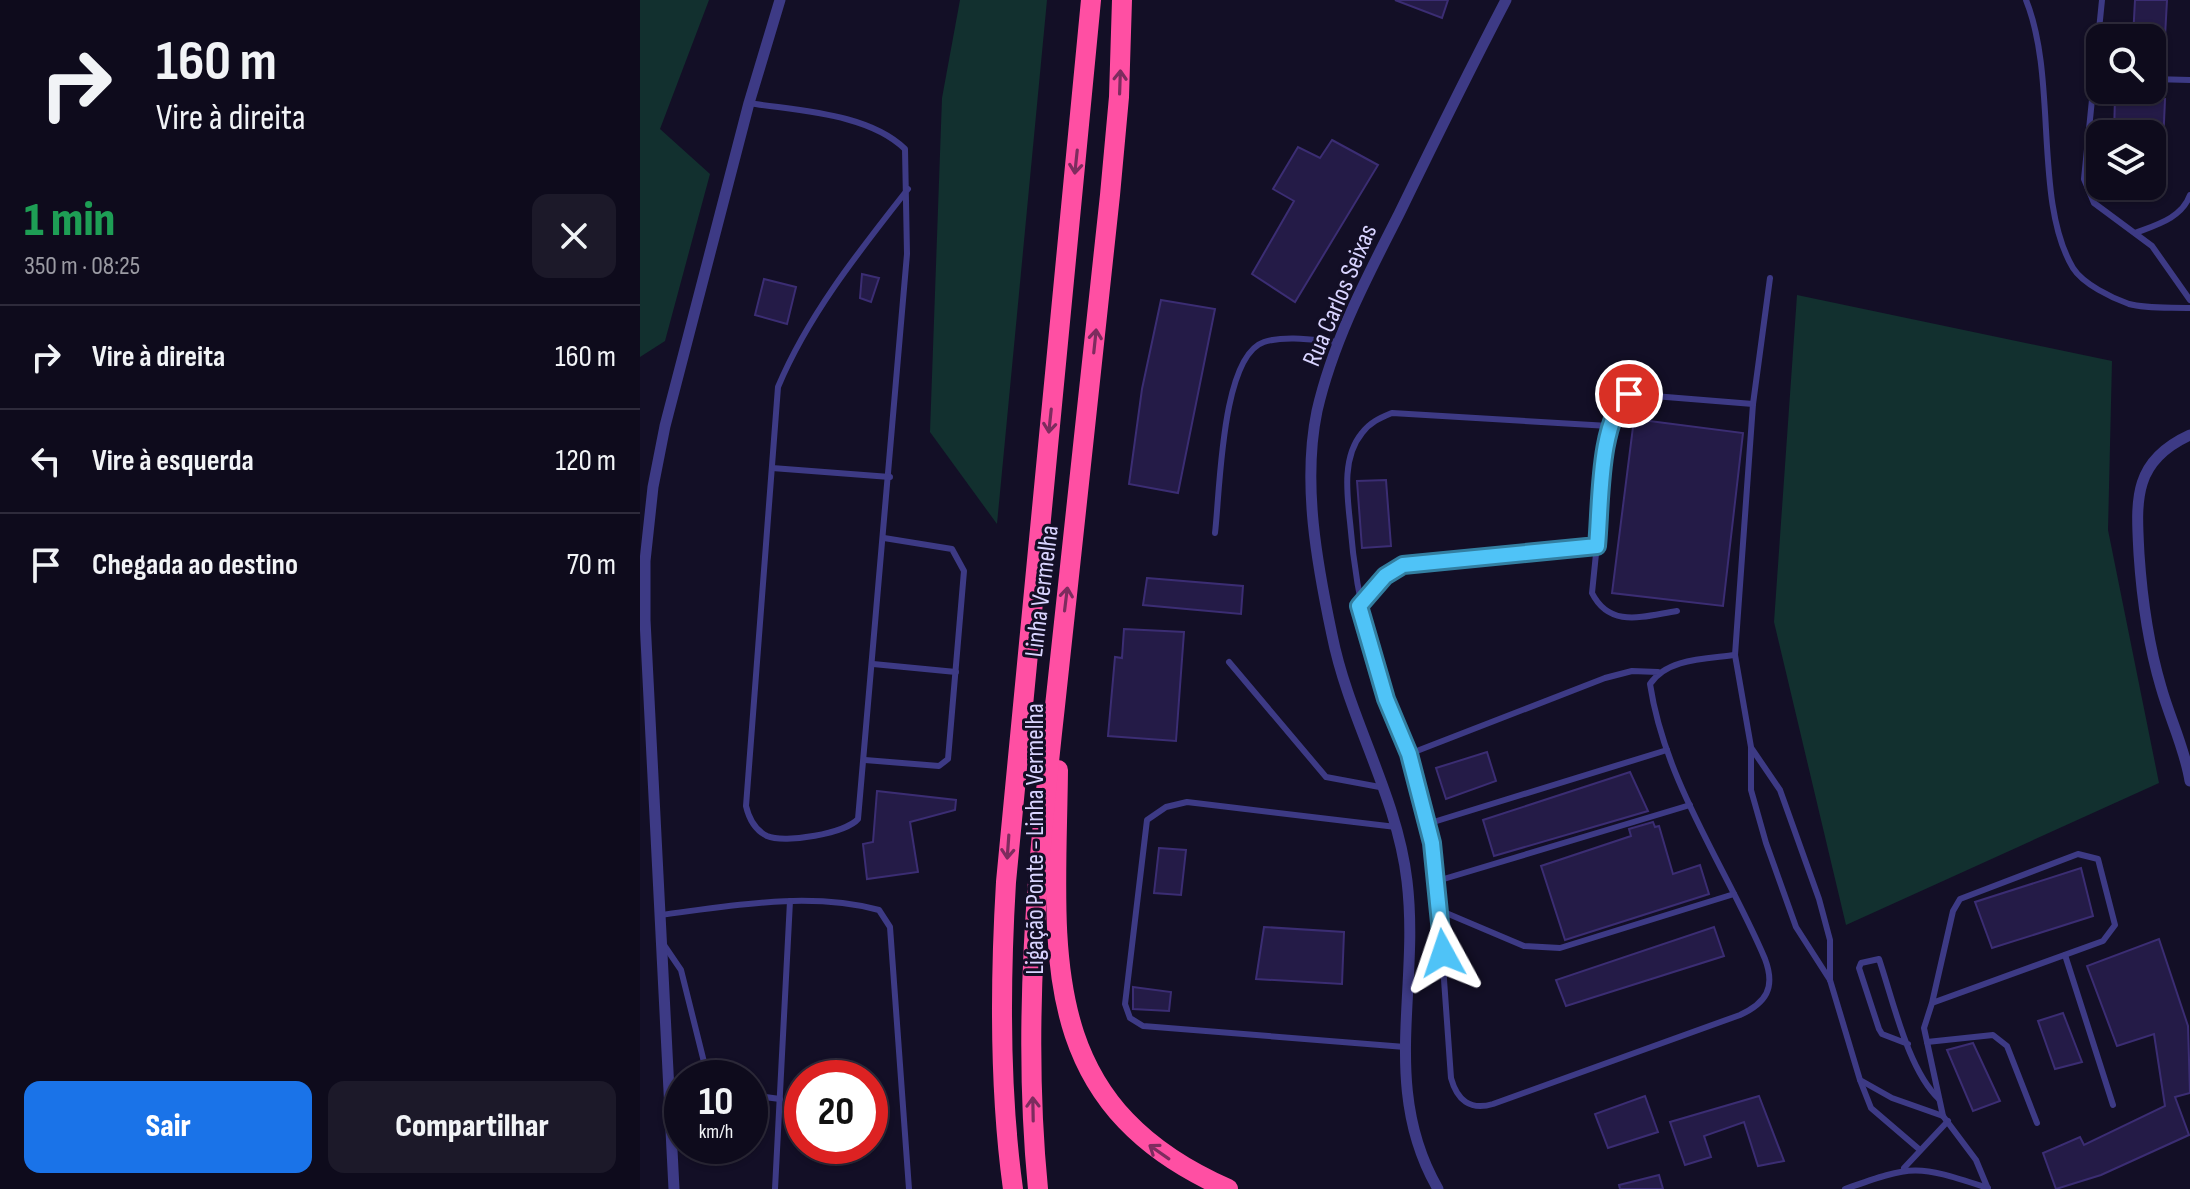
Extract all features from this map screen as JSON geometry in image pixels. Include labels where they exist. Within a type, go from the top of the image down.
[{"type":"highway","name":"Linha Vermelha","points":[[1013,1189],[1004,1087],[1002,945],[1010,821],[1091,0]]},
{"type":"highway","name":"Linha Vermelha","points":[[1038,1189],[1033,1123],[1032,958],[1039,831],[1112,181],[1122,0]]},
{"type":"highway","name":"Ligação Ponte - Linha Vermelha","points":[[1060,656],[1057,882],[1060,984],[1074,1035],[1093,1075],[1120,1115],[1151,1147],[1228,1189]]},
{"type":"street","points":[[674,1189],[645,620],[645,561],[653,487],[749,103],[780,0]]},
{"type":"street","name":"Rua Carlos Seixas","points":[[1438,1189],[1414,1140],[1408,1116],[1405,1047],[1408,884],[1385,788],[1337,661],[1316,541],[1312,494],[1314,434],[1338,342],[1506,0]]},
{"type":"street","points":[[2190,435],[2163,451],[2153,463],[2142,480],[2137,511],[2142,604],[2161,688],[2190,781]]},
{"type":"lane","points":[[2026,0],[2045,83],[2054,215],[2074,270],[2093,286],[2131,305],[2190,308]]},
{"type":"lane","points":[[2101,24],[2102,0]]},
{"type":"lane","points":[[2166,79],[2190,80]]},
{"type":"lane","points":[[749,103],[838,118],[894,139],[905,149],[908,189],[907,254],[890,477],[858,819],[851,828],[779,839],[762,833],[748,816],[746,806],[775,404],[789,361],[868,240],[908,189]]},
{"type":"lane","points":[[2094,104],[2084,179],[2094,203],[2152,246],[2190,300]]},
{"type":"lane","points":[[2135,233],[2168,220],[2189,203],[2190,195]]},
{"type":"lane","points":[[1770,278],[1753,404],[1735,655],[1751,747],[1751,790],[1796,927],[1830,980],[1871,1108],[1920,1150]]},
{"type":"lane","points":[[1215,533],[1232,390],[1245,355],[1264,342],[1276,340],[1338,342]]},
{"type":"lane","points":[[1677,611],[1617,617],[1600,609],[1592,593],[1609,426],[1620,402],[1629,394],[1753,404]]},
{"type":"lane","points":[[1609,426],[1392,413],[1374,420],[1360,435],[1346,481],[1359,606],[1386,699],[1409,754],[1427,824],[1437,881],[1451,1078],[1461,1100],[1484,1107],[1761,1005],[1769,993],[1771,974],[1667,750],[1650,684],[1658,672]]},
{"type":"lane","points":[[772,468],[890,477]]},
{"type":"lane","points":[[865,760],[939,766],[948,759],[956,672],[964,571],[960,561],[952,549],[884,538]]},
{"type":"lane","points":[[1359,606],[1385,576],[1403,565],[1597,546]]},
{"type":"lane","points":[[1409,754],[1605,678],[1632,671],[1658,672],[1679,664],[1735,655]]},
{"type":"lane","points":[[1229,662],[1326,777],[1385,788]]},
{"type":"lane","points":[[873,664],[956,672]]},
{"type":"lane","points":[[1751,747],[1780,790],[1819,899],[1830,940],[1830,980]]},
{"type":"lane","points":[[1427,824],[1667,750]]},
{"type":"lane","points":[[1396,827],[1187,802],[1166,807],[1147,820],[1125,1004],[1130,1018],[1143,1026],[1405,1047]]},
{"type":"lane","points":[[1437,881],[1690,805]]},
{"type":"lane","points":[[1932,1003],[2103,941],[2115,925],[2098,859],[2090,854],[2078,854],[1960,899],[1953,911],[1932,1003],[1925,1017],[1927,1042],[1946,1118],[1976,1160],[1988,1189]]},
{"type":"lane","points":[[1439,910],[1524,946],[1560,948],[1734,894]]},
{"type":"lane","points":[[660,915],[790,901],[879,910],[890,927],[909,1189]]},
{"type":"lane","points":[[775,1189],[790,901]]},
{"type":"lane","points":[[662,942],[681,970],[704,1060]]},
{"type":"lane","points":[[2065,955],[2113,1105]]},
{"type":"lane","points":[[1908,1044],[1882,1034],[1879,1029],[1859,968],[1861,963],[1879,959],[1908,1044],[1927,1088],[1940,1100]]},
{"type":"lane","points":[[1927,1042],[1993,1035],[2000,1038],[2007,1046],[2037,1123]]},
{"type":"lane","points":[[1860,1080],[1892,1098],[1946,1118]]},
{"type":"lane","points":[[768,1097],[780,1099]]},
{"type":"lane","points":[[1903,1169],[1946,1118]]},
{"type":"lane","points":[[1845,1189],[1903,1169],[1929,1169],[1988,1189]]},
{"type":"green space","points":[[640,0],[709,0],[660,129],[710,174],[665,341],[640,357]]},
{"type":"green space","points":[[960,0],[1047,0],[997,524],[930,432],[942,98]]},
{"type":"green space","points":[[1797,295],[2112,361],[2108,530],[2159,783],[1846,925],[1774,622]]},
{"type":"building","points":[[1395,0],[1448,0],[1442,18]]},
{"type":"building","points":[[2135,0],[2167,0],[2166,24],[2134,24]]},
{"type":"building","points":[[2115,104],[2165,104],[2164,120],[2114,120]]},
{"type":"building","points":[[1332,140],[1378,165],[1295,302],[1252,274],[1294,201],[1273,189],[1298,147],[1320,158]]},
{"type":"building","points":[[862,274],[879,278],[871,302],[860,298]]},
{"type":"building","points":[[764,279],[796,287],[787,324],[755,315]]},
{"type":"building","points":[[1161,300],[1215,309],[1178,493],[1129,484],[1142,389]]},
{"type":"building","points":[[1634,419],[1743,433],[1723,606],[1612,593]]},
{"type":"building","points":[[1386,480],[1391,546],[1362,548],[1357,481]]},
{"type":"building","points":[[1147,578],[1243,586],[1241,614],[1143,605]]},
{"type":"building","points":[[1124,629],[1184,632],[1176,741],[1108,736],[1115,657],[1122,658]]},
{"type":"building","points":[[1487,752],[1496,781],[1446,799],[1436,768]]},
{"type":"building","points":[[1630,772],[1648,811],[1494,856],[1483,820]]},
{"type":"building","points":[[877,791],[956,800],[955,810],[910,822],[918,872],[867,879],[863,844],[873,842]]},
{"type":"building","points":[[1653,822],[1655,827],[1659,826],[1673,874],[1700,865],[1709,894],[1565,940],[1541,866],[1631,836],[1629,829]]},
{"type":"building","points":[[1159,848],[1186,850],[1181,895],[1154,893]]},
{"type":"building","points":[[2081,868],[2093,916],[1992,948],[1975,902]]},
{"type":"building","points":[[1264,927],[1344,932],[1342,984],[1256,979]]},
{"type":"building","points":[[1714,927],[1724,956],[1566,1006],[1556,980]]},
{"type":"building","points":[[2159,939],[2188,1026],[2190,1093],[2175,1097],[2189,1135],[2101,1175],[2056,1189],[2043,1153],[2080,1137],[2084,1145],[2165,1106],[2154,1034],[2117,1046],[2087,966]]},
{"type":"building","points":[[1133,987],[1171,992],[1169,1011],[1133,1009]]},
{"type":"building","points":[[2063,1013],[2082,1062],[2055,1069],[2038,1021]]},
{"type":"building","points":[[1973,1043],[2000,1101],[1973,1111],[1947,1050]]},
{"type":"building","points":[[1645,1096],[1658,1132],[1608,1148],[1595,1114]]},
{"type":"building","points":[[1759,1096],[1784,1161],[1758,1166],[1744,1122],[1704,1136],[1711,1157],[1685,1165],[1670,1122]]},
{"type":"building","points":[[1659,1175],[1663,1189],[1620,1189],[1619,1185]]},
{"type":"route","points":[[1443,953],[1432,843],[1409,754],[1386,699],[1359,606],[1385,576],[1403,565],[1597,546],[1609,426],[1620,402],[1629,394]]}]
